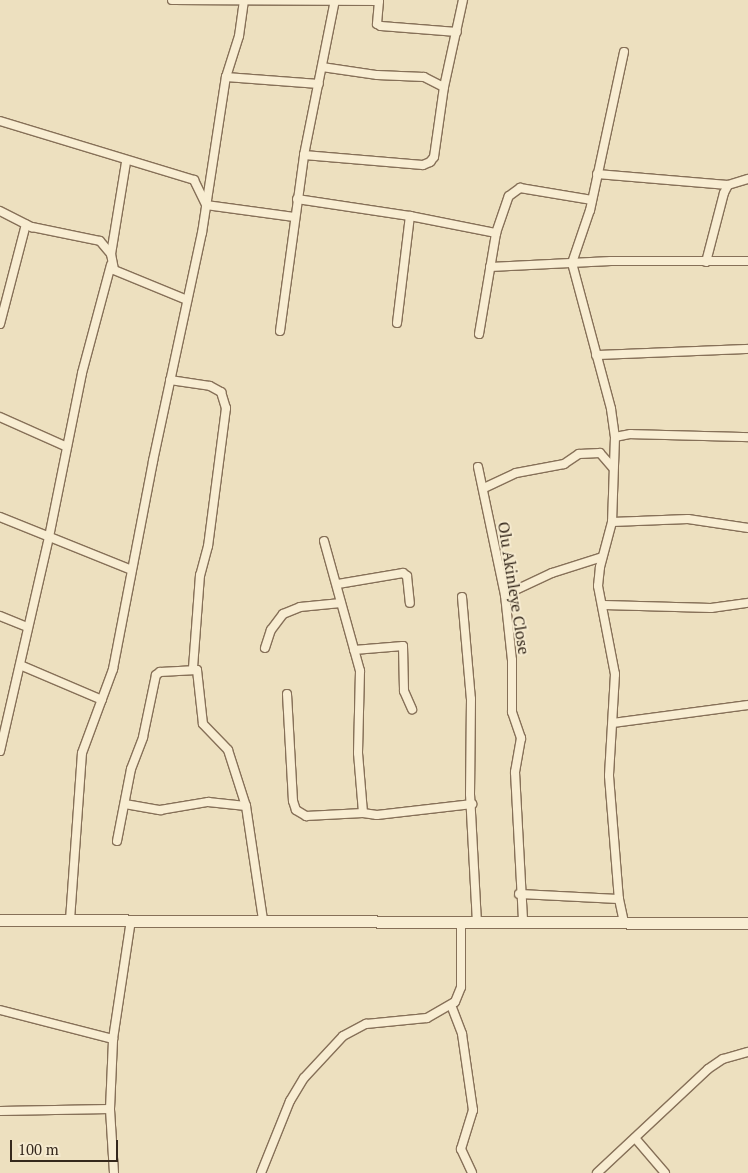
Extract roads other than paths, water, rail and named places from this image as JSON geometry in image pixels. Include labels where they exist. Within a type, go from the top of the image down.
[{"type":"main road","points":[[0,920],[748,923]]},
{"type":"street","points":[[172,0],[379,1],[377,24],[381,26],[457,32]]},
{"type":"street","points":[[280,331],[294,217],[304,155],[335,0]]},
{"type":"street","points":[[304,155],[423,164],[430,162],[434,157],[444,87],[463,0]]},
{"type":"street","points":[[70,920],[82,752],[113,669],[170,380],[188,300],[206,205],[226,77],[239,36],[244,1]]},
{"type":"street","points":[[624,52],[592,200],[572,263],[615,437],[612,522],[602,557],[598,586],[604,605],[615,674],[608,776],[619,899],[624,923]]},
{"type":"street","points":[[322,66],[376,75],[424,77],[444,87]]},
{"type":"street","points":[[226,77],[319,84]]},
{"type":"street","points":[[0,121],[126,162],[194,180],[206,205]]},
{"type":"street","points":[[0,751],[49,537],[82,373],[111,265],[111,254],[126,162]]},
{"type":"street","points":[[597,174],[728,185],[748,179]]},
{"type":"street","points":[[706,262],[724,193],[728,185]]},
{"type":"street","points":[[479,334],[496,233],[509,196],[520,188],[592,200]]},
{"type":"street","points":[[297,199],[410,216],[496,233]]},
{"type":"street","points":[[206,205],[294,217]]},
{"type":"street","points":[[0,211],[26,224],[93,239],[105,244],[111,254]]},
{"type":"street","points":[[397,323],[410,216]]},
{"type":"street","points":[[0,324],[26,224]]},
{"type":"street","points":[[490,267],[572,263],[748,261]]},
{"type":"street","points":[[111,265],[114,270],[188,300]]},
{"type":"street","points":[[596,355],[748,349]]},
{"type":"street","points":[[170,380],[210,386],[221,392],[226,408],[208,546],[200,575],[193,668]]},
{"type":"street","points":[[0,418],[67,447]]},
{"type":"street","points":[[615,437],[631,434],[748,436]]},
{"type":"street","points":[[484,488],[516,473],[564,464],[579,454],[600,453],[613,468]]},
{"type":"street","name":"Olu Akinleye Close","points":[[478,467],[484,488],[505,595],[512,660],[512,712],[521,738],[515,772],[519,894],[523,921]]},
{"type":"street","points":[[0,517],[132,570]]},
{"type":"street","points":[[612,522],[688,519],[748,528]]},
{"type":"street","points":[[324,541],[338,584],[341,603],[360,671],[358,753],[362,813]]},
{"type":"street","points":[[505,595],[552,573],[602,557]]},
{"type":"street","points":[[338,584],[362,582],[403,573],[407,576],[410,603]]},
{"type":"street","points":[[462,598],[471,699],[472,804],[477,922]]},
{"type":"street","points":[[265,648],[271,630],[283,614],[300,607],[341,603]]},
{"type":"street","points":[[604,605],[711,608],[748,603]]},
{"type":"street","points":[[0,616],[27,627]]},
{"type":"street","points":[[354,650],[403,646],[404,691],[412,709]]},
{"type":"street","points":[[20,665],[102,700]]},
{"type":"street","points":[[117,841],[156,675],[160,672],[193,668],[199,672],[203,724],[228,750],[246,806],[263,920]]},
{"type":"street","points":[[287,694],[293,801],[296,810],[306,816],[376,814],[472,804]]},
{"type":"street","points":[[613,723],[748,705]]},
{"type":"street","points":[[125,804],[160,810],[208,802],[246,806]]},
{"type":"street","points":[[519,894],[619,899]]},
{"type":"street","points":[[114,1173],[110,1110],[113,1039],[131,920]]},
{"type":"street","points":[[261,1173],[290,1101],[304,1078],[343,1036],[366,1024],[427,1018],[451,1006],[461,987],[461,922]]},
{"type":"street","points":[[451,1006],[462,1034],[473,1110],[461,1149],[472,1173]]},
{"type":"street","points":[[0,1010],[113,1039]]},
{"type":"street","points":[[597,1173],[708,1069],[723,1059],[748,1052]]},
{"type":"street","points":[[0,1111],[110,1110]]},
{"type":"street","points":[[635,1138],[665,1173]]}]
